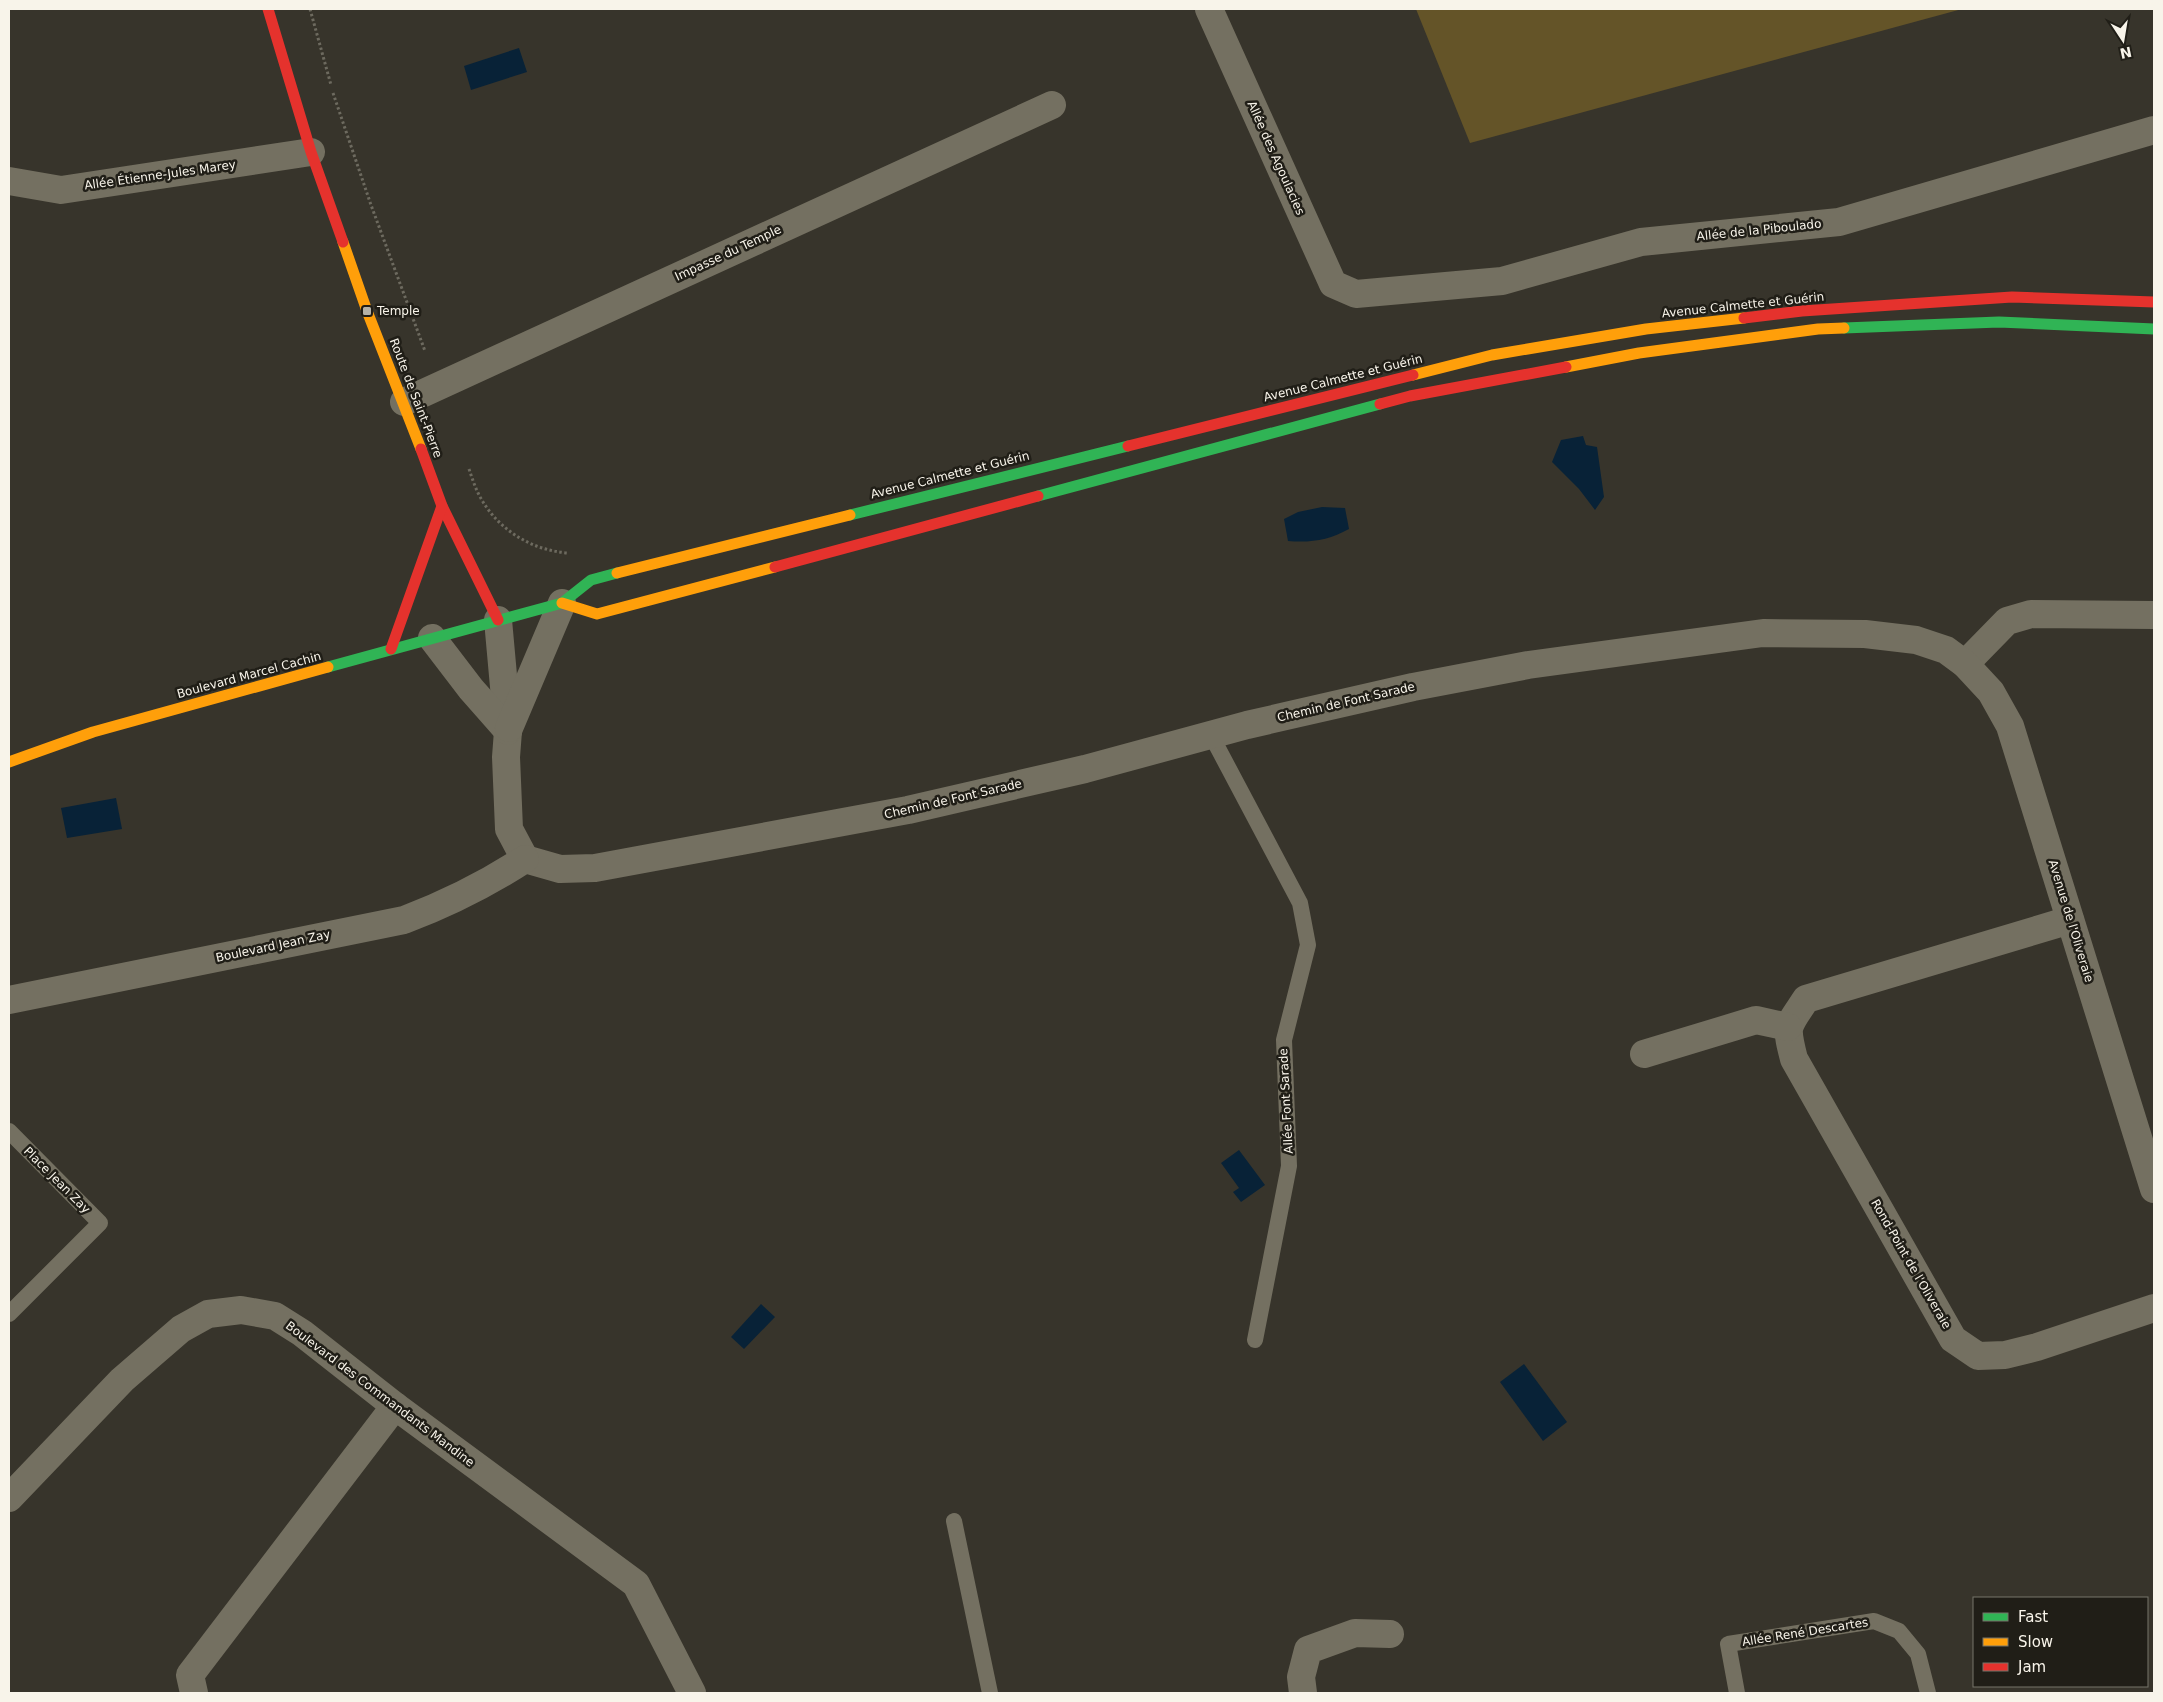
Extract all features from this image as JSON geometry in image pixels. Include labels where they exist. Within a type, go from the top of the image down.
[{"type":"main road","name":"Route de Saint-Pierre","points":[[268,9],[311,152],[367,311],[404,402],[442,506],[498,620]]},
{"type":"main road","name":"Avenue Calmette et Guérin","points":[[498,620],[562,603],[591,580],[600,577],[1492,355],[1646,330],[1802,311],[2012,297],[2154,302]]},
{"type":"main road","points":[[562,603],[597,614],[1410,396],[1639,353],[1818,329],[1999,322],[2154,329]]},
{"type":"main road","points":[[391,649],[442,506]]},
{"type":"main road","name":"Boulevard Marcel Cachin","points":[[9,762],[93,732],[498,620]]},
{"type":"street","name":"Allée des Agoulacies","points":[[1209,9],[1333,284],[1356,294]]},
{"type":"street","name":"Impasse du Temple","points":[[404,402],[1052,105]]},
{"type":"street","name":"Allée de la Piboulado","points":[[1356,294],[1502,280],[1641,242],[1838,222],[2154,130]]},
{"type":"street","name":"Allée Étienne-Jules Marey","points":[[9,181],[61,190],[311,152]]},
{"type":"street","points":[[508,731],[562,603]]},
{"type":"street","points":[[1965,664],[2007,621],[2031,614],[2154,615]]},
{"type":"street","points":[[498,620],[508,731],[506,758],[509,829],[525,859]]},
{"type":"street","name":"Chemin de Font Sarade","points":[[525,859],[560,869],[595,868],[908,810],[1085,768],[1383,693],[1528,665],[1763,633],[1865,634],[1916,640],[1946,650],[1965,664]]},
{"type":"street","points":[[432,638],[471,689],[508,731]]},
{"type":"street","name":"Avenue de l'Oliveraie","points":[[1965,664],[1991,692],[2010,726],[2154,1189]]},
{"type":"street","name":"Boulevard Jean Zay","points":[[9,1000],[404,920],[454,900],[484,885],[525,859]]},
{"type":"street","points":[[1644,1054],[1756,1020],[1788,1027],[1806,999],[2070,920]]},
{"type":"street","name":"Rond-Point de l'Oliveraie","points":[[1788,1027],[1794,1059],[1954,1339],[1978,1356],[2005,1355],[2037,1347],[2154,1308]]},
{"type":"street","name":"Boulevard des Commandants Mandine","points":[[9,1498],[122,1380],[181,1328],[208,1314],[241,1310],[275,1316],[302,1333],[395,1406],[636,1584],[692,1693]]},
{"type":"street","points":[[194,1693],[190,1675],[395,1406]]},
{"type":"street","points":[[1303,1693],[1301,1677],[1308,1650],[1355,1633],[1390,1634]]},
{"type":"lane","name":"Allée Font Sarade","points":[[1210,735],[1300,903],[1308,945],[1284,1040],[1289,1166],[1255,1340]]},
{"type":"lane","name":"Place Jean Zay","points":[[9,1131],[100,1223],[9,1314]]},
{"type":"lane","points":[[954,1521],[990,1693]]},
{"type":"lane","name":"Allée René Descartes","points":[[1737,1693],[1728,1644],[1874,1621],[1899,1631],[1918,1654],[1928,1693]]},
{"type":"path","points":[[310,9],[336,100],[371,205],[427,357]]},
{"type":"path","points":[[466,461],[479,495],[504,529],[535,547],[572,553]]},
{"type":"shaded area","points":[[1416,9],[1962,9],[1470,143]]},
{"type":"water","points":[[519,48],[527,72],[471,90],[464,66]]},
{"type":"water","points":[[1583,436],[1586,445],[1597,447],[1604,497],[1595,510],[1579,489],[1552,462],[1561,440]]},
{"type":"water","points":[[1322,507],[1345,508],[1349,529],[1320,540],[1288,541],[1284,519],[1298,512]]},
{"type":"water","points":[[116,798],[122,829],[67,838],[61,808]]},
{"type":"water","points":[[1239,1150],[1265,1185],[1241,1202],[1233,1192],[1239,1188],[1221,1163]]},
{"type":"water","points":[[761,1304],[775,1317],[744,1349],[731,1337]]},
{"type":"water","points":[[1524,1364],[1567,1422],[1543,1441],[1500,1382]]},
{"type":"traffic: fast","points":[[1844,328],[1999,322],[2154,329]]},
{"type":"traffic: fast","points":[[1038,496],[1380,404]]},
{"type":"traffic: fast","points":[[850,515],[1128,446]]},
{"type":"traffic: fast","points":[[328,667],[562,603],[591,580],[617,573]]},
{"type":"traffic: slow","points":[[343,242],[367,311],[421,449]]},
{"type":"traffic: slow","points":[[1413,375],[1492,355],[1646,329],[1744,318]]},
{"type":"traffic: slow","points":[[1566,367],[1639,353],[1818,329],[1844,328]]},
{"type":"traffic: slow","points":[[617,573],[850,515]]},
{"type":"traffic: slow","points":[[562,603],[597,614],[775,567]]},
{"type":"traffic: slow","points":[[9,762],[93,732],[328,667]]},
{"type":"traffic: jam","points":[[268,9],[311,152],[343,242]]},
{"type":"traffic: jam","points":[[1744,318],[1802,311],[2012,297],[2154,302]]},
{"type":"traffic: jam","points":[[1380,404],[1410,396],[1566,367]]},
{"type":"traffic: jam","points":[[1128,446],[1413,375]]},
{"type":"traffic: jam","points":[[421,449],[442,506],[498,620]]},
{"type":"traffic: jam","points":[[775,567],[1038,496]]},
{"type":"traffic: jam","points":[[391,649],[442,506]]},
{"type":"place","name":"Temple","points":[[367,311]]}]
